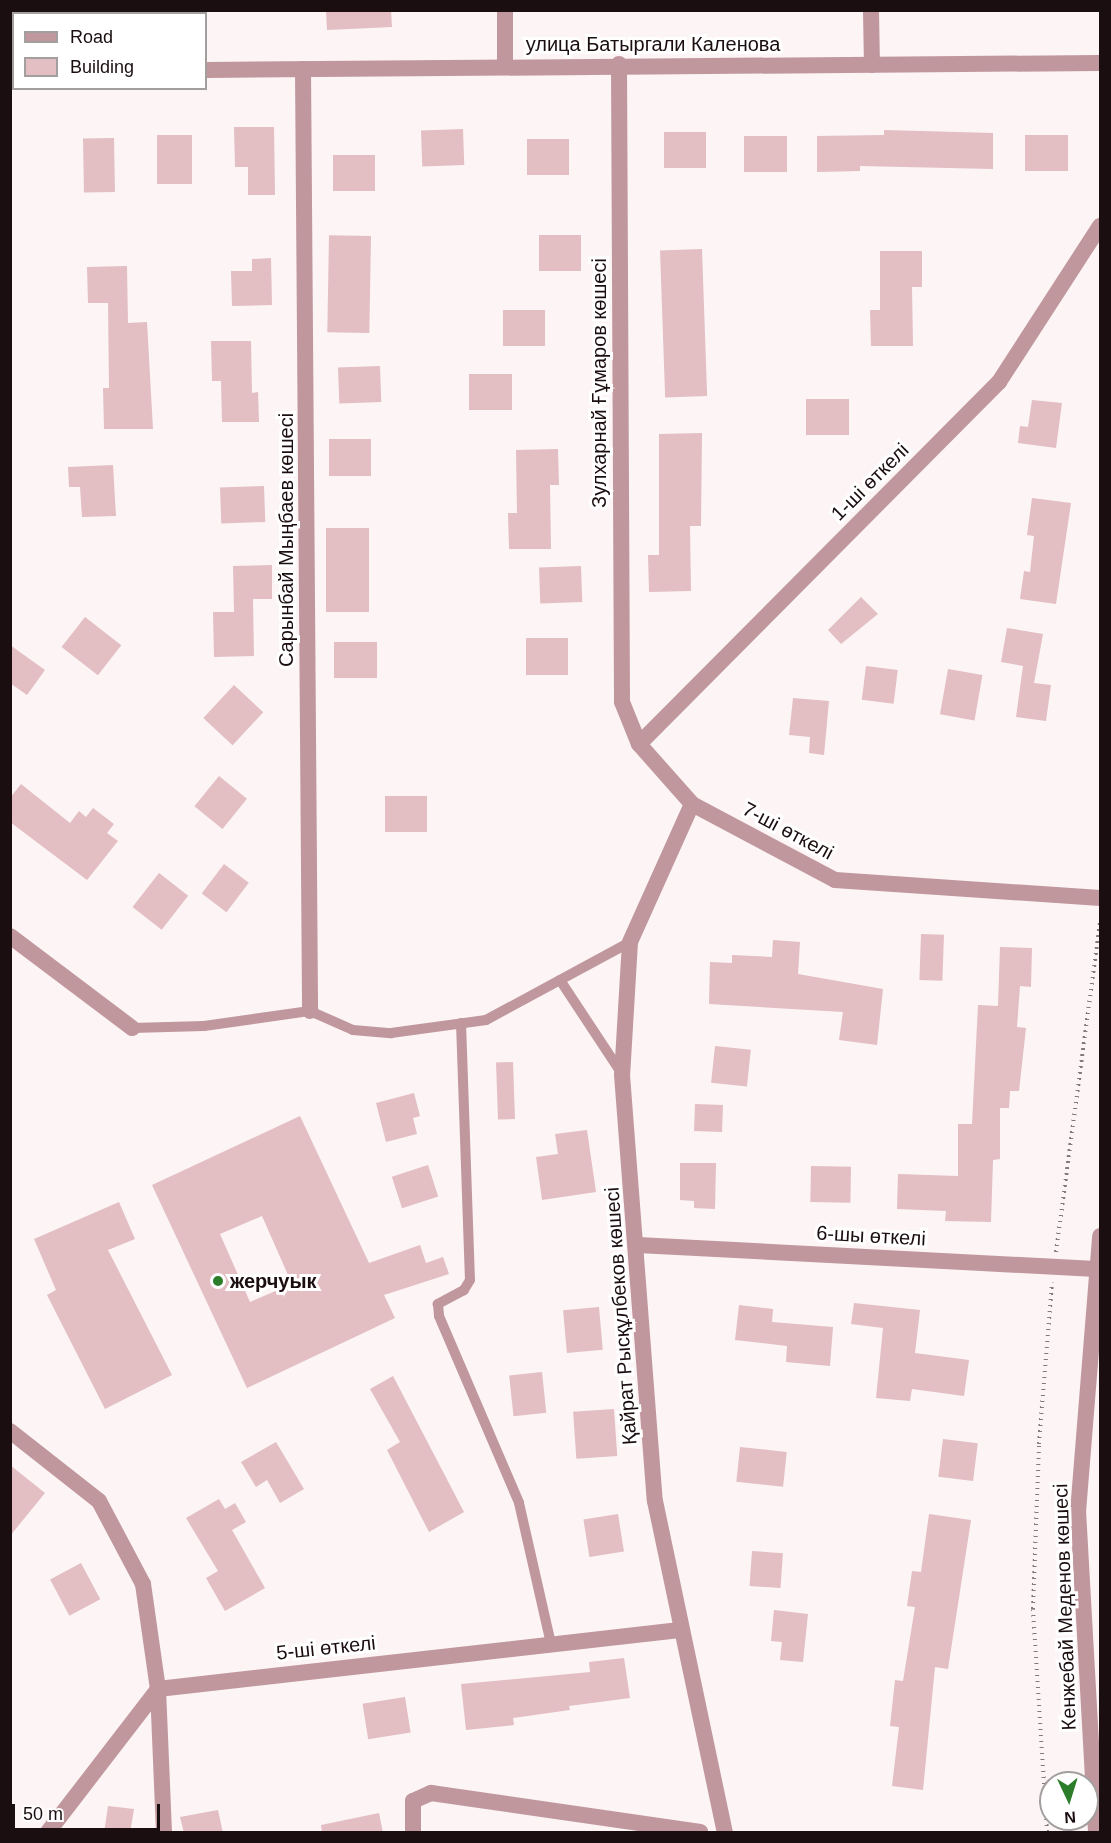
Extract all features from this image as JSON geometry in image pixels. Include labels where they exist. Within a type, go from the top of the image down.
[{"type":"street","points":[[505,66],[506,10]]},
{"type":"street","points":[[871,10],[872,65]]},
{"type":"street","name":"улица Батыргали Каленова","points":[[207,70],[620,64],[1101,63]]},
{"type":"street","name":"Зулхарнай Ғұмаров көшесі","points":[[620,64],[622,702]]},
{"type":"street","name":"Сарынбай Мыңбаев көшесі","points":[[303,69],[310,1011]]},
{"type":"street","name":"1-ші өткелі","points":[[639,744],[999,382],[1101,226]]},
{"type":"street","name":"7-ші өткелі","points":[[622,702],[639,744],[692,804],[835,880],[1101,898]]},
{"type":"street","name":"Қайрат Рысқұлбеков көшесі","points":[[692,804],[630,942],[622,1075],[638,1245],[655,1501],[680,1630],[725,1833]]},
{"type":"street","points":[[10,936],[132,1028]]},
{"type":"street","name":"Кенжебай Меденов көшесі","points":[[1096,1833],[1078,1512],[1101,1236]]},
{"type":"street","name":"6-шы өткелі","points":[[638,1245],[1098,1269]]},
{"type":"street","points":[[10,1431],[99,1502],[143,1584],[158,1689],[164,1833]]},
{"type":"street","name":"5-ші өткелі","points":[[158,1689],[680,1630]]},
{"type":"street","points":[[48,1833],[158,1689]]},
{"type":"street","points":[[413,1833],[413,1800],[431,1793],[700,1833]]},
{"type":"lane","points":[[132,1028],[204,1026],[310,1011],[353,1030],[391,1033],[486,1020],[630,942]]},
{"type":"lane","points":[[560,980],[622,1075]]},
{"type":"lane","points":[[461,1023],[470,1280],[464,1290],[438,1304],[438,1316],[519,1503],[551,1644]]},
{"type":"path","points":[[1047,1833],[1033,1609],[1039,1444],[1054,1266],[1101,922]]},
{"type":"building","points":[[326,10],[391,10],[392,27],[327,30]]},
{"type":"building","points":[[234,127],[274,127],[275,195],[248,195],[248,167],[235,167]]},
{"type":"building","points":[[463,129],[464,165],[422,166],[421,130]]},
{"type":"building","points":[[884,130],[993,133],[993,169],[860,166],[860,171],[817,172],[817,136],[884,135]]},
{"type":"building","points":[[664,132],[706,132],[706,168],[664,168]]},
{"type":"building","points":[[157,135],[192,135],[192,184],[157,184]]},
{"type":"building","points":[[1025,135],[1068,135],[1068,171],[1025,171]]},
{"type":"building","points":[[744,136],[787,136],[787,172],[744,172]]},
{"type":"building","points":[[114,138],[115,192],[84,193],[83,139]]},
{"type":"building","points":[[527,139],[569,139],[569,175],[527,175]]},
{"type":"building","points":[[333,155],[375,155],[375,191],[333,191]]},
{"type":"building","points":[[329,235],[371,236],[369,333],[327,332]]},
{"type":"building","points":[[539,235],[581,235],[581,271],[539,271]]},
{"type":"building","points":[[702,249],[707,396],[665,397],[660,250]]},
{"type":"building","points":[[880,251],[922,251],[922,287],[912,287],[913,346],[871,346],[870,310],[880,310]]},
{"type":"building","points":[[271,258],[272,305],[232,306],[231,271],[252,271],[252,259]]},
{"type":"building","points":[[127,266],[128,323],[147,322],[153,429],[104,429],[103,388],[109,388],[108,303],[88,303],[87,267]]},
{"type":"building","points":[[503,310],[545,310],[545,346],[503,346]]},
{"type":"building","points":[[211,341],[251,341],[252,393],[258,392],[259,422],[222,422],[221,381],[212,381]]},
{"type":"building","points":[[380,366],[381,402],[339,403],[338,367]]},
{"type":"building","points":[[469,374],[512,374],[512,410],[469,410]]},
{"type":"building","points":[[806,399],[849,399],[849,435],[806,435]]},
{"type":"building","points":[[1032,400],[1062,403],[1056,448],[1018,443],[1020,426],[1028,427]]},
{"type":"building","points":[[702,433],[701,526],[690,526],[691,591],[649,592],[648,555],[659,555],[659,434]]},
{"type":"building","points":[[329,439],[371,439],[371,476],[329,476]]},
{"type":"building","points":[[558,449],[559,485],[550,485],[551,549],[509,549],[508,513],[517,513],[516,450]]},
{"type":"building","points":[[113,465],[116,516],[82,517],[80,487],[69,487],[68,467]]},
{"type":"building","points":[[264,486],[265,522],[221,524],[220,488]]},
{"type":"building","points":[[1032,498],[1071,503],[1056,604],[1020,599],[1024,571],[1030,572],[1034,536],[1027,535]]},
{"type":"building","points":[[326,528],[369,528],[369,612],[326,612]]},
{"type":"building","points":[[272,565],[272,599],[253,599],[254,656],[214,657],[213,612],[234,612],[233,566]]},
{"type":"building","points":[[581,566],[582,602],[540,603],[539,567]]},
{"type":"building","points":[[861,597],[878,614],[841,644],[828,630]]},
{"type":"building","points":[[85,617],[121,645],[98,675],[62,647]]},
{"type":"building","points":[[1007,628],[1043,634],[1034,683],[1051,685],[1046,721],[1016,717],[1023,666],[1001,662]]},
{"type":"building","points":[[526,638],[568,638],[568,675],[526,675]]},
{"type":"building","points":[[334,642],[377,642],[377,678],[334,678]]},
{"type":"building","points":[[10,645],[45,670],[27,695],[10,683]]},
{"type":"building","points":[[866,666],[898,670],[894,704],[862,700]]},
{"type":"building","points":[[948,669],[982,675],[974,720],[940,714]]},
{"type":"building","points":[[234,685],[263,712],[233,745],[203,718]]},
{"type":"building","points":[[793,698],[829,701],[824,755],[809,753],[810,737],[789,735]]},
{"type":"building","points":[[219,776],[247,799],[222,829],[194,806]]},
{"type":"building","points":[[21,784],[70,823],[79,811],[86,817],[93,808],[114,824],[107,833],[118,841],[87,880],[10,822],[10,798]]},
{"type":"building","points":[[385,796],[427,796],[427,832],[385,832]]},
{"type":"building","points":[[224,864],[249,883],[226,912],[202,894]]},
{"type":"building","points":[[159,873],[188,896],[162,930],[133,907]]},
{"type":"building","points":[[921,934],[944,935],[942,981],[919,980]]},
{"type":"building","points":[[773,940],[800,942],[798,974],[883,989],[877,1045],[839,1040],[843,1012],[709,1004],[710,962],[732,963],[732,955],[772,957]]},
{"type":"building","points":[[1000,947],[1032,948],[1031,987],[1020,986],[1017,1027],[1026,1028],[1019,1091],[1010,1091],[1009,1108],[1000,1108],[1000,1159],[993,1160],[991,1222],[945,1221],[946,1211],[897,1209],[898,1174],[958,1176],[958,1124],[972,1124],[978,1005],[998,1006]]},
{"type":"building","points":[[715,1046],[751,1050],[747,1087],[711,1083]]},
{"type":"building","points":[[513,1062],[515,1119],[498,1120],[496,1063]]},
{"type":"building","points":[[414,1093],[420,1116],[413,1118],[417,1134],[386,1142],[376,1103]]},
{"type":"building","points":[[695,1104],[723,1105],[722,1132],[694,1131]]},
{"type":"building","points":[[300,1116],[369,1263],[420,1245],[426,1263],[443,1257],[449,1274],[384,1295],[395,1318],[247,1388],[152,1185]],"holes":[[[262,1216],[292,1284],[250,1302],[220,1234]]]},
{"type":"building","points":[[587,1130],[596,1192],[542,1200],[536,1157],[558,1154],[555,1134]]},
{"type":"building","points":[[680,1163],[716,1163],[715,1209],[694,1208],[694,1201],[680,1200]]},
{"type":"building","points":[[428,1165],[438,1196],[402,1208],[392,1177]]},
{"type":"building","points":[[811,1166],[851,1167],[850,1203],[810,1202]]},
{"type":"building","points":[[119,1202],[135,1239],[108,1250],[172,1375],[105,1409],[47,1295],[56,1290],[34,1239]]},
{"type":"building","points":[[854,1303],[920,1310],[915,1353],[969,1360],[964,1396],[912,1389],[910,1401],[876,1398],[883,1328],[851,1324]]},
{"type":"building","points":[[739,1305],[773,1309],[772,1322],[833,1327],[830,1366],[786,1362],[787,1346],[735,1340]]},
{"type":"building","points":[[599,1307],[603,1350],[567,1353],[563,1310]]},
{"type":"building","points":[[542,1372],[546,1413],[513,1416],[509,1375]]},
{"type":"building","points":[[393,1376],[464,1512],[429,1532],[387,1450],[400,1442],[370,1389]]},
{"type":"building","points":[[614,1409],[617,1456],[576,1459],[573,1412]]},
{"type":"building","points":[[943,1439],[978,1443],[973,1481],[938,1477]]},
{"type":"building","points":[[276,1442],[304,1489],[280,1503],[267,1480],[256,1487],[241,1462]]},
{"type":"building","points":[[740,1447],[787,1452],[783,1487],[736,1482]]},
{"type":"building","points":[[10,1465],[45,1493],[10,1536]]},
{"type":"building","points":[[219,1499],[225,1509],[235,1503],[246,1522],[232,1530],[265,1588],[225,1611],[206,1578],[218,1571],[186,1518]]},
{"type":"building","points":[[618,1514],[624,1552],[589,1557],[583,1519]]},
{"type":"building","points":[[929,1514],[971,1520],[948,1669],[935,1667],[923,1790],[892,1786],[899,1727],[890,1726],[895,1680],[903,1681],[915,1607],[907,1606],[912,1571],[921,1572]]},
{"type":"building","points":[[752,1551],[783,1553],[780,1588],[750,1586]]},
{"type":"building","points":[[81,1563],[100,1599],[69,1616],[50,1579]]},
{"type":"building","points":[[774,1610],[808,1614],[803,1662],[780,1660],[782,1642],[771,1641]]},
{"type":"building","points":[[624,1658],[630,1698],[569,1706],[570,1710],[513,1718],[514,1725],[466,1730],[461,1684],[590,1672],[589,1662]]},
{"type":"building","points":[[405,1697],[411,1733],[368,1739],[363,1704]]},
{"type":"building","points":[[108,1806],[134,1809],[130,1833],[104,1833]]},
{"type":"building","points":[[218,1810],[223,1833],[184,1833],[180,1817]]},
{"type":"building","points":[[379,1813],[383,1833],[322,1833],[321,1825]]},
{"type":"place","name":"жерчуык","points":[[218,1281]]}]
